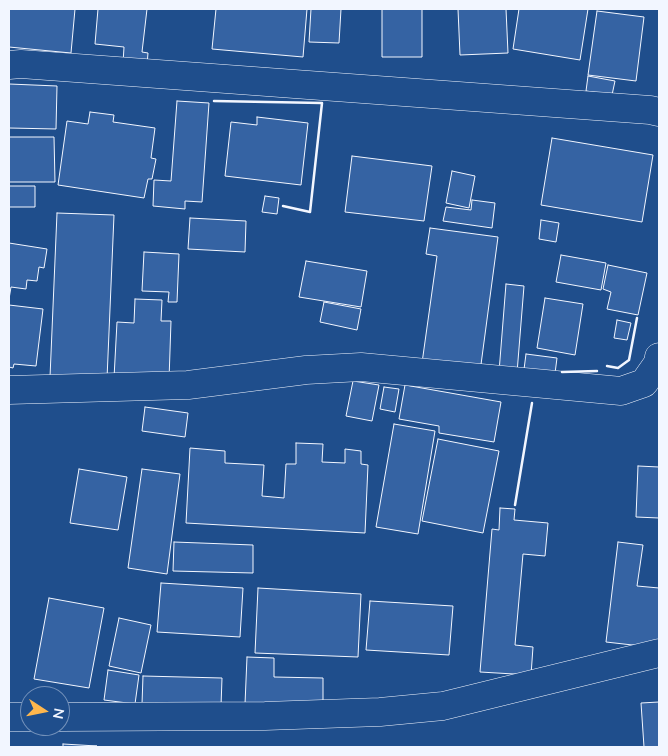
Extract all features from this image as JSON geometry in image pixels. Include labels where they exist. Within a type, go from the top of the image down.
[{"type":"street","points":[[9,65],[659,112]]},
{"type":"street","points":[[9,390],[188,385],[306,370],[361,367],[621,390],[644,383],[658,363],[659,357]]},
{"type":"street","points":[[70,717],[265,716],[380,712],[443,706],[659,653]]},
{"type":"building","points":[[9,9],[75,9],[71,53],[9,47]]},
{"type":"building","points":[[98,9],[147,9],[142,52],[148,53],[147,65],[123,63],[124,47],[95,44]]},
{"type":"building","points":[[216,9],[307,9],[303,57],[212,49]]},
{"type":"building","points":[[311,9],[341,9],[339,43],[309,42]]},
{"type":"building","points":[[382,9],[422,9],[422,57],[382,57]]},
{"type":"building","points":[[458,9],[506,9],[508,53],[460,55]]},
{"type":"building","points":[[519,9],[588,9],[580,60],[513,49]]},
{"type":"building","points":[[597,11],[644,17],[636,81],[588,75]]},
{"type":"building","points":[[588,76],[615,81],[612,95],[586,91]]},
{"type":"building","points":[[9,84],[57,86],[56,129],[9,128]]},
{"type":"building","points":[[177,101],[209,103],[202,202],[185,201],[185,209],[153,206],[154,180],[171,181]]},
{"type":"building","points":[[90,112],[114,115],[113,122],[155,128],[151,158],[156,159],[152,179],[148,179],[144,198],[58,185],[67,121],[88,124]]},
{"type":"building","points":[[257,117],[308,123],[301,185],[225,176],[231,122],[257,125]]},
{"type":"building","points":[[9,137],[54,137],[55,182],[9,182]]},
{"type":"building","points":[[552,138],[653,155],[642,222],[541,205]]},
{"type":"building","points":[[352,156],[432,166],[424,221],[345,212]]},
{"type":"building","points":[[452,171],[475,176],[469,208],[446,203]]},
{"type":"building","points":[[9,186],[35,186],[35,207],[9,207]]},
{"type":"building","points":[[265,196],[279,198],[277,214],[262,212]]},
{"type":"building","points":[[472,200],[495,203],[492,228],[443,221],[446,207],[471,210]]},
{"type":"building","points":[[57,213],[114,215],[107,379],[50,377]]},
{"type":"building","points":[[190,218],[246,221],[245,252],[188,249]]},
{"type":"building","points":[[541,220],[559,223],[556,242],[539,239]]},
{"type":"building","points":[[430,228],[498,237],[480,372],[422,363],[437,256],[426,254]]},
{"type":"building","points":[[9,243],[47,249],[44,268],[39,267],[37,281],[27,280],[26,289],[11,287],[9,299]]},
{"type":"building","points":[[144,252],[179,254],[177,302],[168,302],[169,292],[142,291]]},
{"type":"building","points":[[561,255],[606,263],[601,290],[556,282]]},
{"type":"building","points":[[306,261],[367,271],[361,307],[299,297]]},
{"type":"building","points":[[608,265],[647,273],[638,315],[607,309],[611,292],[603,289]]},
{"type":"building","points":[[506,284],[524,286],[517,373],[499,372]]},
{"type":"building","points":[[545,298],[583,304],[575,355],[537,348]]},
{"type":"building","points":[[135,299],[162,300],[161,321],[171,321],[169,380],[114,378],[117,322],[134,323]]},
{"type":"building","points":[[324,302],[361,309],[357,330],[320,322]]},
{"type":"building","points":[[9,305],[43,309],[36,366],[14,364],[13,368],[9,367]]},
{"type":"building","points":[[617,320],[631,323],[627,340],[614,338]]},
{"type":"building","points":[[526,354],[557,358],[554,381],[523,377]]},
{"type":"building","points":[[353,381],[379,385],[372,421],[346,416]]},
{"type":"building","points":[[405,385],[501,402],[494,442],[439,433],[439,426],[399,419]]},
{"type":"building","points":[[384,387],[399,389],[395,412],[380,409]]},
{"type":"building","points":[[145,407],[188,413],[185,437],[142,431]]},
{"type":"building","points":[[394,424],[435,431],[418,534],[376,527]]},
{"type":"building","points":[[438,439],[499,451],[483,533],[422,521]]},
{"type":"building","points":[[296,443],[323,444],[322,462],[345,463],[345,449],[361,451],[361,464],[368,465],[365,533],[186,523],[190,448],[225,451],[225,463],[264,465],[262,496],[284,498],[286,464],[296,464]]},
{"type":"building","points":[[638,466],[659,467],[659,518],[636,517]]},
{"type":"building","points":[[79,469],[127,477],[118,530],[70,523]]},
{"type":"building","points":[[142,469],[180,474],[167,574],[128,568]]},
{"type":"building","points":[[500,508],[515,509],[514,520],[548,523],[545,556],[523,554],[515,645],[533,647],[531,675],[480,672],[492,529],[499,530]]},
{"type":"building","points":[[174,542],[253,545],[253,573],[173,571]]},
{"type":"building","points":[[618,542],[643,545],[637,586],[659,588],[659,648],[606,642]]},
{"type":"building","points":[[161,583],[243,588],[240,637],[157,632]]},
{"type":"building","points":[[258,588],[361,594],[358,657],[255,653]]},
{"type":"building","points":[[49,598],[104,608],[89,688],[34,679]]},
{"type":"building","points":[[370,601],[453,606],[449,655],[366,650]]},
{"type":"building","points":[[119,618],[151,625],[141,673],[109,666]]},
{"type":"building","points":[[247,657],[274,658],[274,677],[323,678],[323,706],[245,704]]},
{"type":"building","points":[[108,670],[139,675],[135,704],[104,700]]},
{"type":"building","points":[[143,676],[222,678],[221,706],[142,704]]},
{"type":"building","points":[[659,702],[659,747],[644,747],[641,703]]},
{"type":"building","points":[[63,744],[97,746],[63,747]]},
{"type":"wall","points":[[214,101],[322,103],[310,212],[283,206]]},
{"type":"wall","points":[[607,366],[618,368],[629,360],[637,318]]},
{"type":"wall","points":[[562,372],[597,371]]},
{"type":"wall","points":[[515,505],[532,403]]}]
